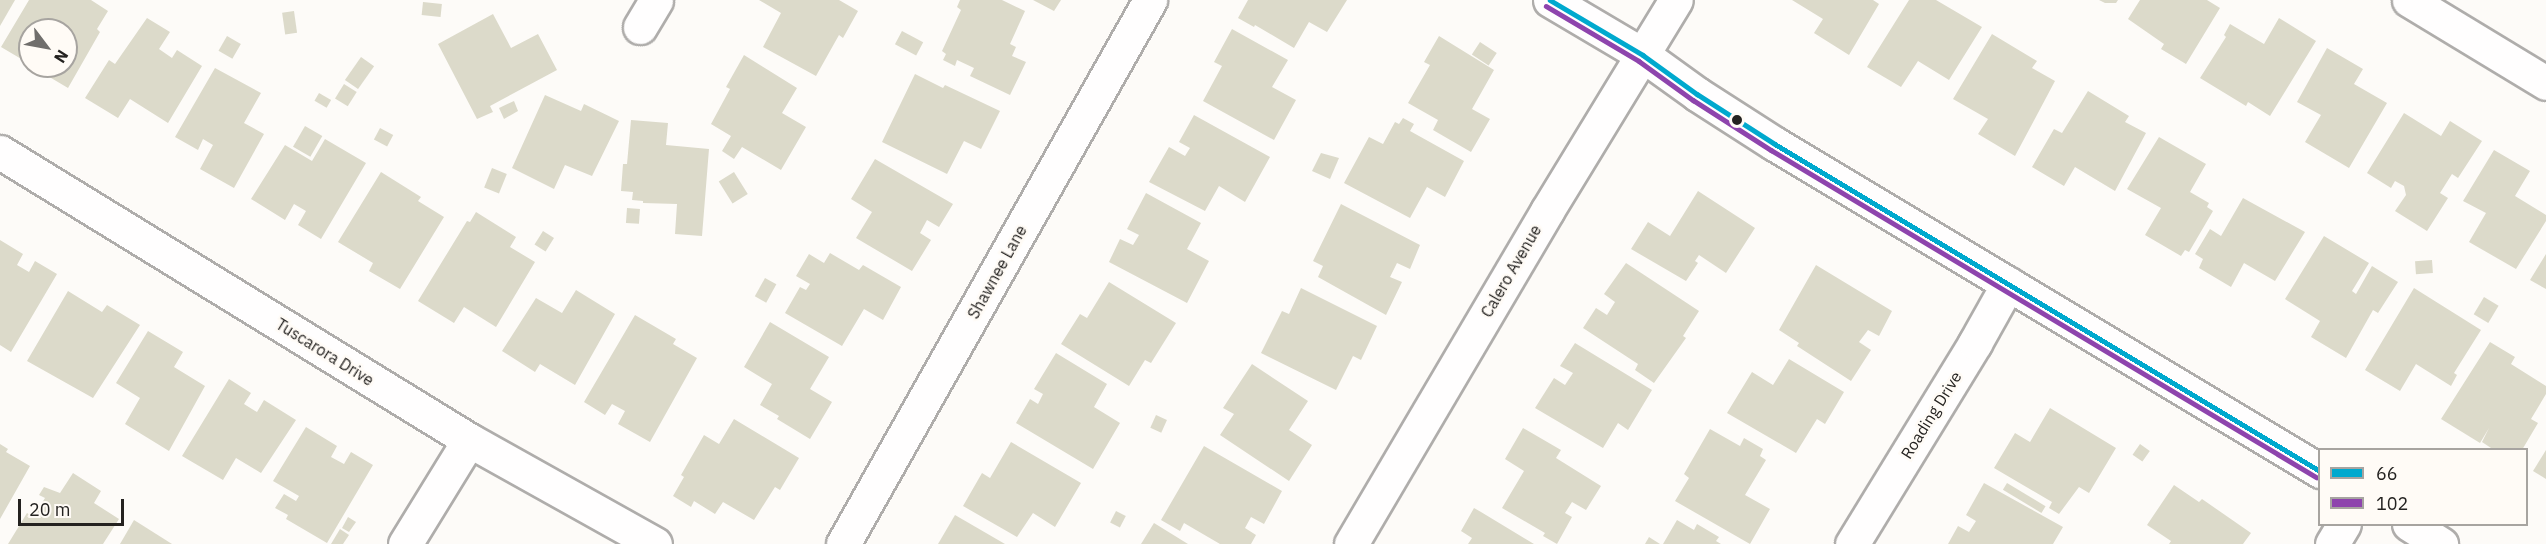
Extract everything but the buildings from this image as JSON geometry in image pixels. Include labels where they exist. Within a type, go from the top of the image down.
[{"type":"street","name":"Shawnee Lane","points":[[843,544],[1150,0]]},
{"type":"street","points":[[1550,0],[1643,55],[1697,94],[1766,138],[2318,470]]},
{"type":"street","name":"Calero Avenue","points":[[1351,544],[1546,211],[1676,0]]},
{"type":"street","points":[[2409,0],[2546,83]]},
{"type":"street","name":"Tuscarora Drive","points":[[0,152],[469,440],[655,544]]},
{"type":"street","name":"Roading Drive","points":[[1852,544],[1975,344],[2008,284]]},
{"type":"street","points":[[405,544],[469,440]]},
{"type":"street","points":[[2332,544],[2343,526]]},
{"type":"street","points":[[2411,526],[2441,544]]},
{"type":"transit line","name":"66","points":[[1550,0],[1643,55],[1697,94],[1775,144],[2318,470]]},
{"type":"transit line","name":"102","points":[[1546,6],[1639,61],[1693,100],[1771,150],[2316,477]]}]
